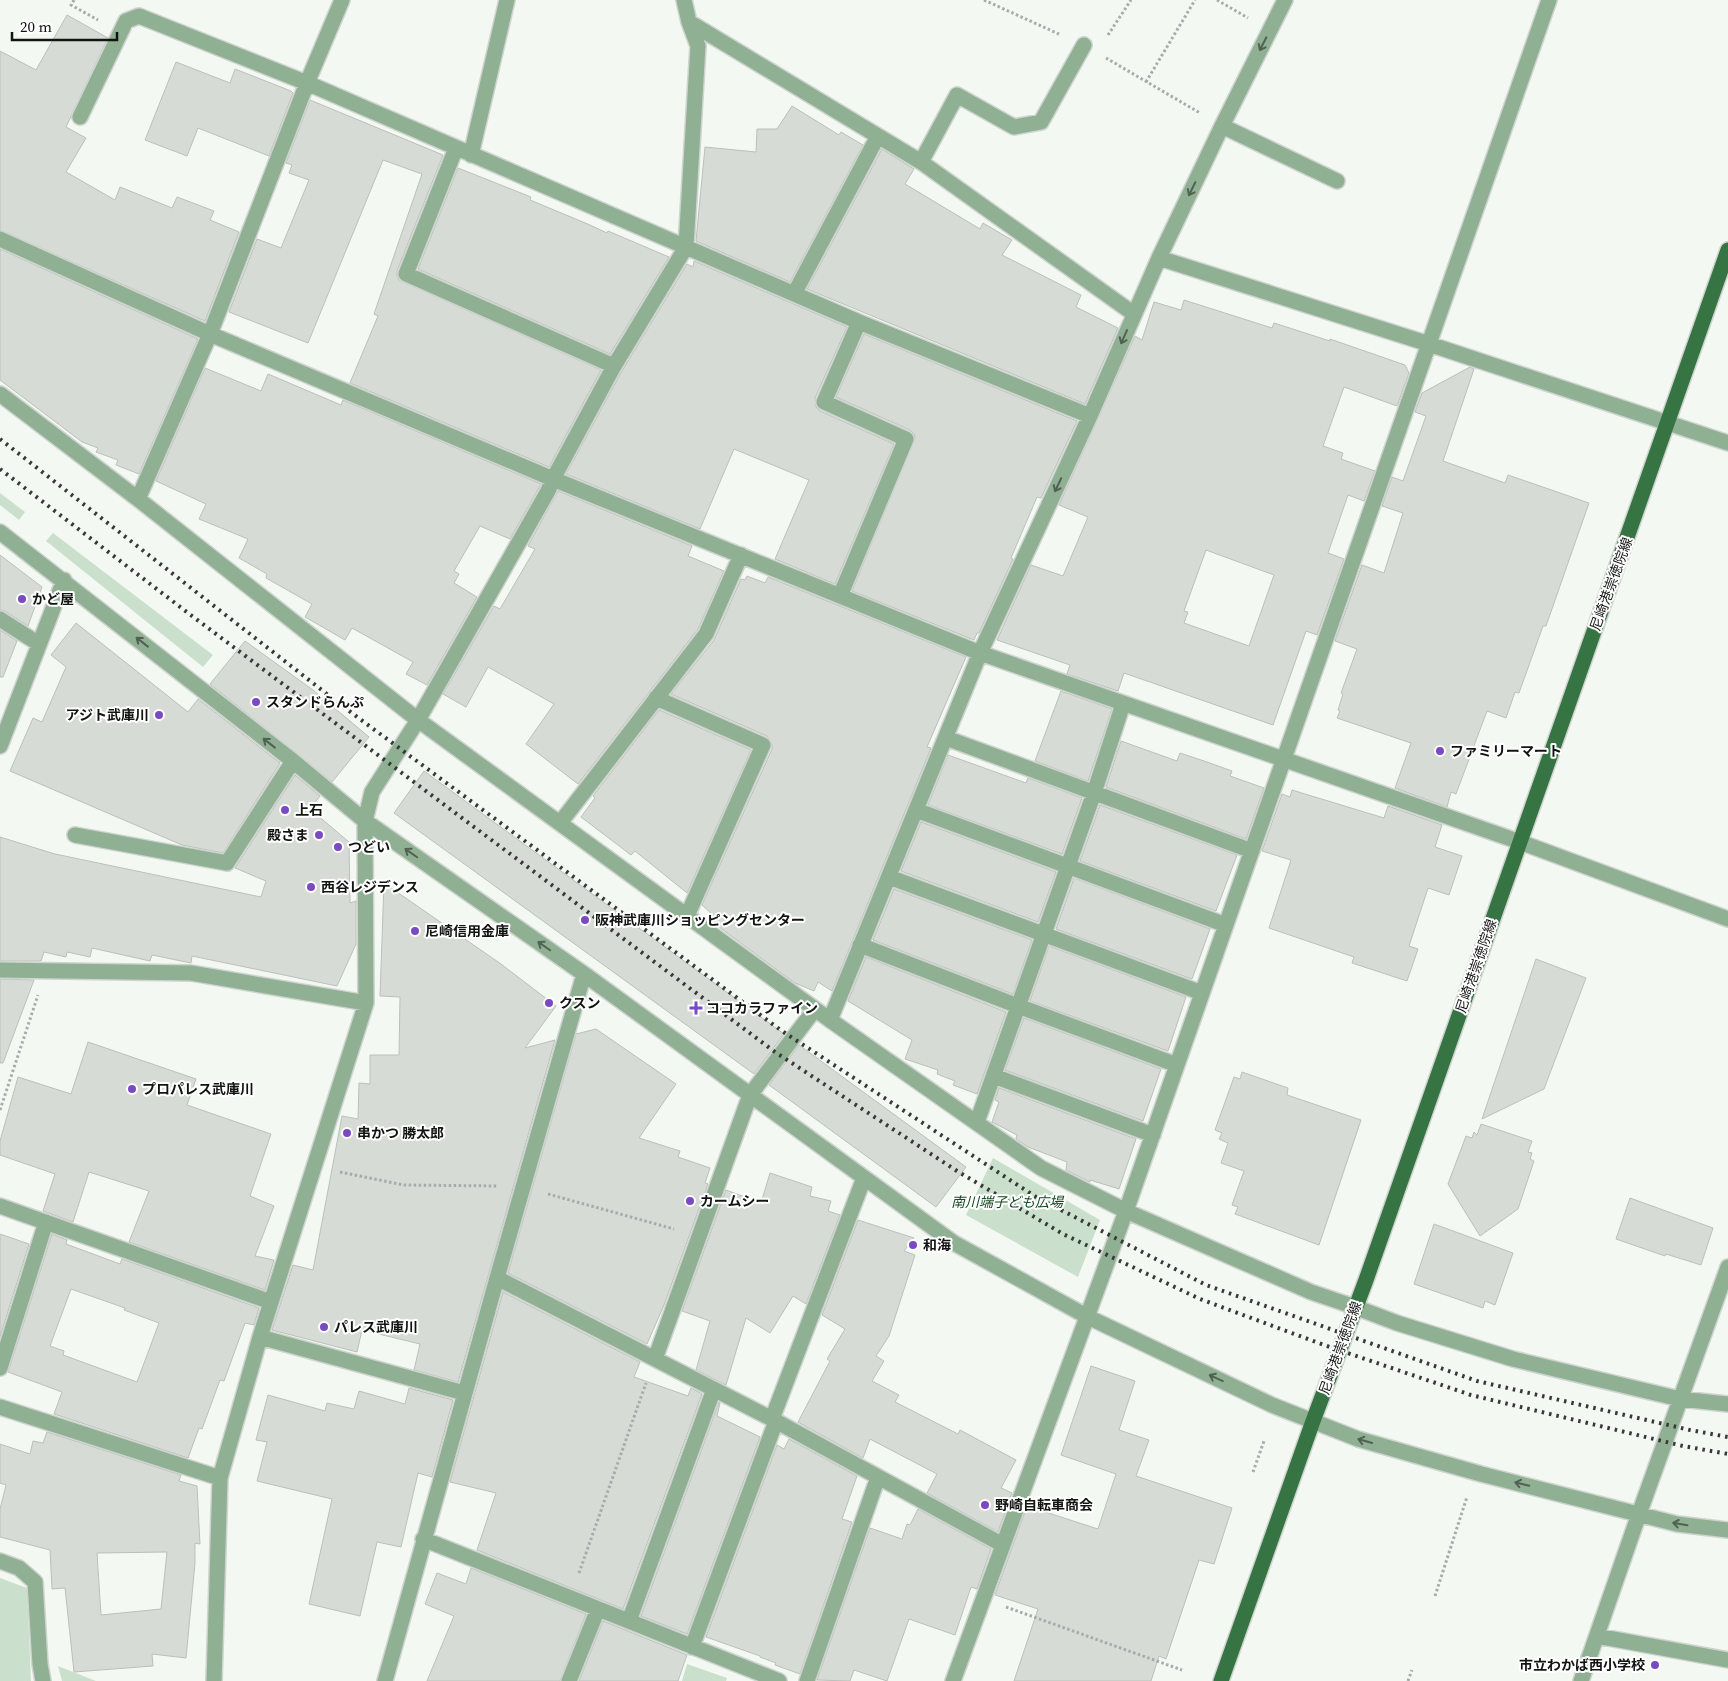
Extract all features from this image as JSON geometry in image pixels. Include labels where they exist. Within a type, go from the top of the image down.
[{"type":"main road","name":"尼崎港崇徳院線","points":[[1221,1681],[1520,842],[1728,250]]},
{"type":"street","points":[[138,499],[210,334],[307,84],[342,0]]},
{"type":"street","points":[[471,155],[507,0]]},
{"type":"street","points":[[214,1681],[220,1478],[260,1337],[366,1003],[365,821],[372,792],[418,720],[548,491],[614,366],[686,247],[698,46],[689,22],[684,0]]},
{"type":"street","points":[[830,1020],[980,653],[1090,416],[1159,258],[1285,0]]},
{"type":"street","points":[[953,1681],[1126,1211],[1549,0]]},
{"type":"street","points":[[80,118],[126,21],[138,16],[307,84],[859,322],[1090,416]]},
{"type":"street","points":[[689,22],[921,162],[1134,314]]},
{"type":"street","points":[[921,162],[957,95],[1014,127],[1041,122],[1090,49]]},
{"type":"street","points":[[1222,126],[1337,180]]},
{"type":"street","points":[[794,294],[878,136]]},
{"type":"street","points":[[456,148],[406,274],[614,366]]},
{"type":"street","points":[[0,239],[210,334],[553,479],[980,653],[1520,842],[1728,918]]},
{"type":"street","points":[[1159,258],[1429,344],[1728,443]]},
{"type":"street","points":[[840,596],[906,439],[824,402],[859,322]]},
{"type":"street","points":[[0,394],[138,499],[418,720],[830,1020],[1041,1168],[1126,1211],[1311,1292],[1397,1323],[1513,1359],[1680,1399],[1728,1404]]},
{"type":"street","points":[[0,532],[64,580],[293,761],[365,821],[584,974],[954,1243],[1088,1317],[1272,1405],[1313,1422],[1368,1442],[1481,1474],[1677,1524],[1728,1530]]},
{"type":"street","points":[[560,823],[706,634],[741,555]]},
{"type":"street","points":[[0,746],[64,580]]},
{"type":"street","points":[[0,619],[39,644]]},
{"type":"street","points":[[656,698],[763,744],[687,916]]},
{"type":"street","points":[[977,1122],[1094,793],[1123,704]]},
{"type":"street","points":[[946,738],[1252,851]]},
{"type":"street","points":[[76,835],[227,863],[293,761]]},
{"type":"street","points":[[916,810],[1226,924]]},
{"type":"street","points":[[888,876],[1202,993]]},
{"type":"street","points":[[860,946],[1177,1065]]},
{"type":"street","points":[[0,970],[191,973],[366,1003]]},
{"type":"street","points":[[385,1681],[464,1393],[584,974]]},
{"type":"street","points":[[655,1359],[750,1095],[815,1009]]},
{"type":"street","points":[[994,1076],[1153,1134]]},
{"type":"street","points":[[692,1646],[864,1178]]},
{"type":"street","points":[[0,1206],[272,1302]]},
{"type":"street","points":[[0,1368],[46,1222]]},
{"type":"street","points":[[1581,1681],[1728,1267]]},
{"type":"street","points":[[497,1278],[774,1420],[1003,1545]]},
{"type":"street","points":[[260,1337],[464,1393]]},
{"type":"street","points":[[629,1621],[714,1389]]},
{"type":"street","points":[[0,1406],[220,1478]]},
{"type":"street","points":[[807,1681],[878,1477]]},
{"type":"street","points":[[423,1539],[779,1681]]},
{"type":"street","points":[[0,1561],[19,1568],[35,1582],[40,1664],[43,1681]]},
{"type":"street","points":[[569,1681],[598,1609]]},
{"type":"street","points":[[1597,1636],[1728,1660]]},
{"type":"path","points":[[74,0],[71,6],[121,32]]},
{"type":"path","points":[[984,0],[1090,49],[1222,126]]},
{"type":"path","points":[[1090,49],[1131,0]]},
{"type":"path","points":[[1146,82],[1195,0]]},
{"type":"path","points":[[1217,0],[1270,31]]},
{"type":"path","points":[[0,1110],[46,971]]},
{"type":"path","points":[[571,1598],[655,1359]]},
{"type":"path","points":[[1253,1472],[1264,1441]]},
{"type":"path","points":[[1435,1596],[1467,1498]]},
{"type":"path","points":[[983,1599],[1182,1670]]},
{"type":"path","points":[[1408,1681],[1412,1670]]},
{"type":"green space","points":[[0,493],[25,512],[19,520],[0,505]]},
{"type":"green space","points":[[53,533],[213,655],[203,667],[46,541]]},
{"type":"green space","name":"南川端子ども広場","points":[[993,1158],[1100,1220],[1078,1277],[966,1215]]},
{"type":"green space","points":[[0,1578],[27,1588],[31,1681],[0,1681]]},
{"type":"green space","points":[[687,1664],[727,1678],[726,1681],[682,1681]]},
{"type":"green space","points":[[58,1666],[96,1681],[62,1681]]},
{"type":"building","points":[[67,15],[108,38],[66,127],[86,138],[66,172],[115,200],[120,187],[172,208],[177,197],[214,211],[210,220],[239,232],[205,321],[0,230],[0,51],[36,70]]},
{"type":"building","points":[[176,62],[230,83],[235,69],[293,93],[269,156],[198,128],[187,156],[145,140]]},
{"type":"building","points":[[310,100],[443,155],[397,271],[399,280],[601,370],[549,467],[350,383],[378,316],[374,314],[422,174],[383,160],[308,343],[229,312],[257,239],[281,248],[309,180],[289,173],[292,165],[286,163]]},
{"type":"building","points":[[792,106],[839,135],[841,132],[863,145],[790,282],[696,241],[705,147],[756,152],[757,129],[777,129]]},
{"type":"building","points":[[882,149],[914,169],[905,184],[980,229],[983,223],[1012,240],[1002,255],[1081,295],[1076,307],[1118,328],[1085,404],[807,289]]},
{"type":"building","points":[[458,168],[531,197],[530,200],[607,233],[608,231],[669,257],[610,354],[418,269]]},
{"type":"building","points":[[0,249],[198,339],[139,474],[116,465],[118,460],[96,452],[98,448],[82,442],[0,380]]},
{"type":"building","points":[[694,261],[847,327],[815,398],[816,407],[820,411],[894,444],[835,584],[775,559],[809,480],[734,449],[700,529],[566,474],[622,371],[687,264],[693,267]]},
{"type":"building","points":[[1184,300],[1272,328],[1274,323],[1330,341],[1330,339],[1405,365],[1409,373],[1397,406],[1344,387],[1323,446],[1343,453],[1341,459],[1375,471],[1364,501],[1348,495],[1328,553],[1344,559],[1317,635],[1306,631],[1273,725],[1124,673],[1118,691],[1067,674],[1070,665],[997,640],[1031,565],[1063,576],[1088,517],[1059,505],[1135,336],[1142,340],[1154,302],[1181,310]],"holes":[[[1206,550],[1274,575],[1249,646],[1184,623],[1188,612],[1184,611]]]},
{"type":"building","points":[[864,334],[1077,421],[1041,498],[1037,497],[1011,558],[1013,559],[974,640],[852,591],[915,438],[910,430],[836,397]]},
{"type":"building","points":[[1470,367],[1474,369],[1443,461],[1505,483],[1508,475],[1589,503],[1546,626],[1543,626],[1519,693],[1515,692],[1506,718],[1487,711],[1456,794],[1451,792],[1447,807],[1395,788],[1411,743],[1337,718],[1343,694],[1341,693],[1357,649],[1335,641],[1362,565],[1384,573],[1403,513],[1382,506],[1392,477],[1403,481],[1426,416],[1415,412],[1422,393]]},
{"type":"building","points":[[205,368],[261,391],[268,374],[341,405],[343,400],[541,484],[510,539],[480,526],[454,571],[459,574],[454,583],[477,597],[427,685],[406,674],[413,662],[352,628],[345,640],[305,617],[312,604],[266,578],[267,574],[239,558],[248,539],[199,519],[206,504],[156,481]]},
{"type":"building","points":[[558,491],[692,546],[688,556],[724,571],[698,629],[578,784],[526,744],[554,704],[488,667],[466,707],[443,694],[494,606],[500,609],[535,549],[528,546]]},
{"type":"building","points":[[0,555],[42,587],[28,626],[5,611],[0,610]]},
{"type":"building","points":[[747,576],[765,583],[768,577],[966,657],[927,747],[931,748],[832,991],[818,982],[814,991],[795,983],[711,921],[713,915],[702,905],[772,749],[772,744],[767,736],[671,694],[714,640],[741,579],[745,580]]},
{"type":"building","points":[[76,623],[188,712],[198,699],[280,763],[223,853],[182,845],[10,771],[33,718],[42,722],[66,667],[51,655]]},
{"type":"building","points":[[0,630],[17,641],[3,677],[0,677]]},
{"type":"building","points":[[245,641],[313,690],[369,737],[332,782],[210,684]]},
{"type":"building","points":[[1061,691],[1112,709],[1088,781],[1035,761]]},
{"type":"building","points":[[659,710],[751,750],[687,893],[635,851],[631,855],[581,817],[595,798],[593,796]]},
{"type":"building","points":[[1121,741],[1177,761],[1180,753],[1232,771],[1230,776],[1264,788],[1246,839],[1106,787]]},
{"type":"building","points":[[948,755],[1026,783],[1028,778],[1082,798],[1062,854],[928,805]]},
{"type":"building","name":"阪神武庫川ショッピングセンター","points":[[424,771],[784,1034],[754,1074],[394,813]]},
{"type":"building","points":[[295,775],[320,796],[310,809],[349,842],[350,903],[356,901],[356,944],[337,986],[192,956],[191,963],[152,955],[150,961],[92,948],[90,957],[67,952],[66,957],[44,952],[41,961],[0,961],[0,837],[55,854],[261,897],[266,881],[235,868]]},
{"type":"building","points":[[1292,790],[1384,818],[1388,806],[1442,825],[1435,847],[1462,856],[1449,895],[1428,888],[1409,946],[1418,949],[1407,981],[1352,963],[1354,957],[1269,928],[1291,860],[1262,851],[1282,794],[1290,797]]},
{"type":"building","points":[[1100,805],[1237,855],[1216,911],[1080,861]]},
{"type":"building","points":[[921,822],[1056,872],[1038,922],[901,871]]},
{"type":"building","points":[[1074,878],[1210,929],[1192,979],[1056,929]]},
{"type":"building","points":[[384,883],[501,964],[556,1006],[525,1048],[555,1040],[458,1382],[414,1370],[420,1344],[362,1330],[357,1352],[272,1330],[293,1265],[313,1270],[342,1116],[358,1119],[359,1083],[370,1084],[370,1055],[399,1055],[400,997],[380,996]]},
{"type":"building","points":[[894,889],[1032,940],[1013,994],[873,940]]},
{"type":"building","points":[[1049,946],[1186,997],[1168,1051],[1030,1001]]},
{"type":"building","points":[[866,957],[1006,1012],[977,1094],[953,1085],[955,1081],[937,1074],[938,1070],[905,1059],[912,1040],[848,1001]]},
{"type":"building","points":[[1536,959],[1586,978],[1544,1089],[1482,1119]]},
{"type":"building","points":[[0,979],[34,980],[3,1063],[0,1063]]},
{"type":"building","points":[[1024,1018],[1161,1069],[1143,1121],[1005,1070]]},
{"type":"building","points":[[596,1029],[676,1084],[639,1138],[680,1151],[678,1157],[710,1168],[705,1183],[708,1184],[664,1305],[647,1344],[508,1273],[576,1034]]},
{"type":"building","points":[[88,1042],[196,1079],[187,1105],[271,1134],[250,1196],[274,1206],[255,1256],[274,1260],[265,1290],[129,1242],[149,1191],[89,1172],[73,1222],[43,1211],[55,1174],[0,1155],[0,1141],[18,1077],[71,1094]]},
{"type":"building","points":[[799,1045],[966,1167],[936,1207],[769,1085]]},
{"type":"building","points":[[1242,1072],[1288,1088],[1287,1095],[1361,1120],[1319,1245],[1235,1214],[1238,1207],[1232,1205],[1244,1171],[1221,1163],[1228,1143],[1219,1139],[1222,1133],[1215,1130],[1234,1077],[1240,1079]]},
{"type":"building","points":[[999,1088],[1136,1139],[1119,1189],[1090,1180],[1090,1182],[1066,1170],[1067,1162],[1028,1147],[1016,1139],[1017,1135],[992,1122],[999,1102],[995,1100]]},
{"type":"building","points":[[1481,1124],[1532,1141],[1528,1152],[1532,1153],[1530,1159],[1534,1161],[1518,1209],[1480,1236],[1448,1184],[1466,1136],[1472,1138],[1474,1132],[1477,1135]]},
{"type":"building","points":[[770,1173],[812,1187],[810,1196],[831,1201],[828,1211],[840,1215],[806,1304],[793,1296],[770,1333],[746,1318],[726,1385],[696,1370],[710,1321],[682,1311],[726,1190],[761,1203]]},
{"type":"building","points":[[1630,1198],[1713,1228],[1701,1265],[1666,1254],[1665,1256],[1616,1239]]},
{"type":"building","points":[[858,1220],[914,1238],[904,1251],[915,1255],[889,1336],[876,1356],[884,1361],[872,1381],[899,1395],[895,1402],[958,1434],[960,1430],[1016,1460],[1001,1488],[1012,1493],[998,1532],[927,1493],[937,1474],[870,1439],[863,1458],[798,1422],[830,1361],[827,1359],[845,1329],[822,1315]]},
{"type":"building","points":[[1434,1224],[1513,1253],[1495,1305],[1485,1301],[1483,1308],[1414,1284]]},
{"type":"building","points":[[0,1234],[29,1244],[0,1337]]},
{"type":"building","points":[[52,1234],[67,1240],[66,1244],[120,1264],[122,1259],[259,1308],[254,1325],[245,1323],[224,1381],[220,1380],[202,1429],[199,1428],[188,1458],[54,1414],[62,1392],[8,1372]],"holes":[[[71,1289],[125,1308],[124,1310],[159,1323],[137,1382],[63,1355],[64,1351],[50,1346]]]},
{"type":"building","points":[[503,1292],[640,1362],[634,1377],[688,1396],[691,1388],[702,1394],[623,1609],[477,1550],[496,1493],[450,1482]]},
{"type":"building","points":[[1091,1366],[1135,1381],[1119,1430],[1149,1440],[1136,1476],[1232,1508],[1214,1564],[1199,1560],[1166,1659],[1159,1656],[1151,1681],[1014,1681],[1038,1609],[995,1595],[1027,1506],[1098,1529],[1116,1474],[1061,1455]]},
{"type":"building","points":[[409,1388],[453,1400],[432,1477],[418,1473],[401,1547],[377,1542],[360,1616],[309,1604],[332,1499],[257,1481],[267,1442],[256,1440],[268,1395],[325,1411],[327,1403],[354,1409],[359,1391],[405,1404]]},
{"type":"building","points":[[719,1402],[717,1416],[760,1437],[687,1634],[641,1616]]},
{"type":"building","points":[[47,1432],[181,1475],[179,1481],[197,1486],[200,1544],[195,1543],[195,1563],[186,1658],[152,1654],[153,1666],[74,1672],[65,1588],[52,1589],[50,1550],[0,1537],[0,1509],[6,1485],[0,1483],[0,1444],[30,1454],[33,1441],[43,1443]],"holes":[[[167,1552],[161,1609],[101,1615],[97,1553]]]},
{"type":"building","points":[[789,1439],[857,1476],[842,1519],[852,1522],[800,1674],[775,1665],[776,1663],[760,1656],[706,1637],[777,1445],[784,1449]]},
{"type":"building","points":[[918,1509],[991,1549],[977,1589],[971,1587],[955,1635],[909,1619],[887,1681],[854,1670],[850,1681],[817,1680],[870,1528],[902,1539],[907,1524],[910,1525]]},
{"type":"building","points":[[471,1568],[586,1614],[560,1681],[427,1681],[454,1616],[425,1604],[437,1573],[466,1584]]},
{"type":"building","points":[[603,1621],[687,1655],[678,1681],[579,1681]]},
{"type":"railway","points":[[0,439],[341,705],[782,1031],[1036,1197],[1206,1285],[1477,1381],[1728,1437]]},
{"type":"railway","points":[[0,469],[192,616],[775,1052],[957,1171],[1063,1234],[1200,1299],[1324,1345],[1471,1395],[1683,1446],[1728,1454]]},
{"type":"place","name":"かど屋","points":[[22,599]]},
{"type":"place","name":"スタンドらんぷ","points":[[256,702]]},
{"type":"place","name":"アジト武庫川","points":[[159,715]]},
{"type":"place","name":"ファミリーマート","points":[[1440,751]]},
{"type":"place","name":"上石","points":[[285,810]]},
{"type":"place","name":"殿さま","points":[[319,835]]},
{"type":"place","name":"つどい","points":[[338,847]]},
{"type":"place","name":"西谷レジデンス","points":[[311,887]]},
{"type":"place","name":"阪神武庫川ショッピングセンター","points":[[585,920]]},
{"type":"place","name":"尼崎信用金庫","points":[[415,931]]},
{"type":"place","name":"クスン","points":[[549,1003]]},
{"type":"place","name":"ココカラファイン","points":[[696,1008]]},
{"type":"place","name":"プロパレス武庫川","points":[[132,1089]]},
{"type":"place","name":"串かつ 勝太郎","points":[[347,1133]]},
{"type":"place","name":"カームシー","points":[[690,1201]]},
{"type":"place","name":"和海","points":[[913,1245]]},
{"type":"place","name":"パレス武庫川","points":[[324,1327]]},
{"type":"place","name":"野崎自転車商会","points":[[985,1505]]},
{"type":"place","name":"市立わかば西小学校","points":[[1655,1665]]}]
